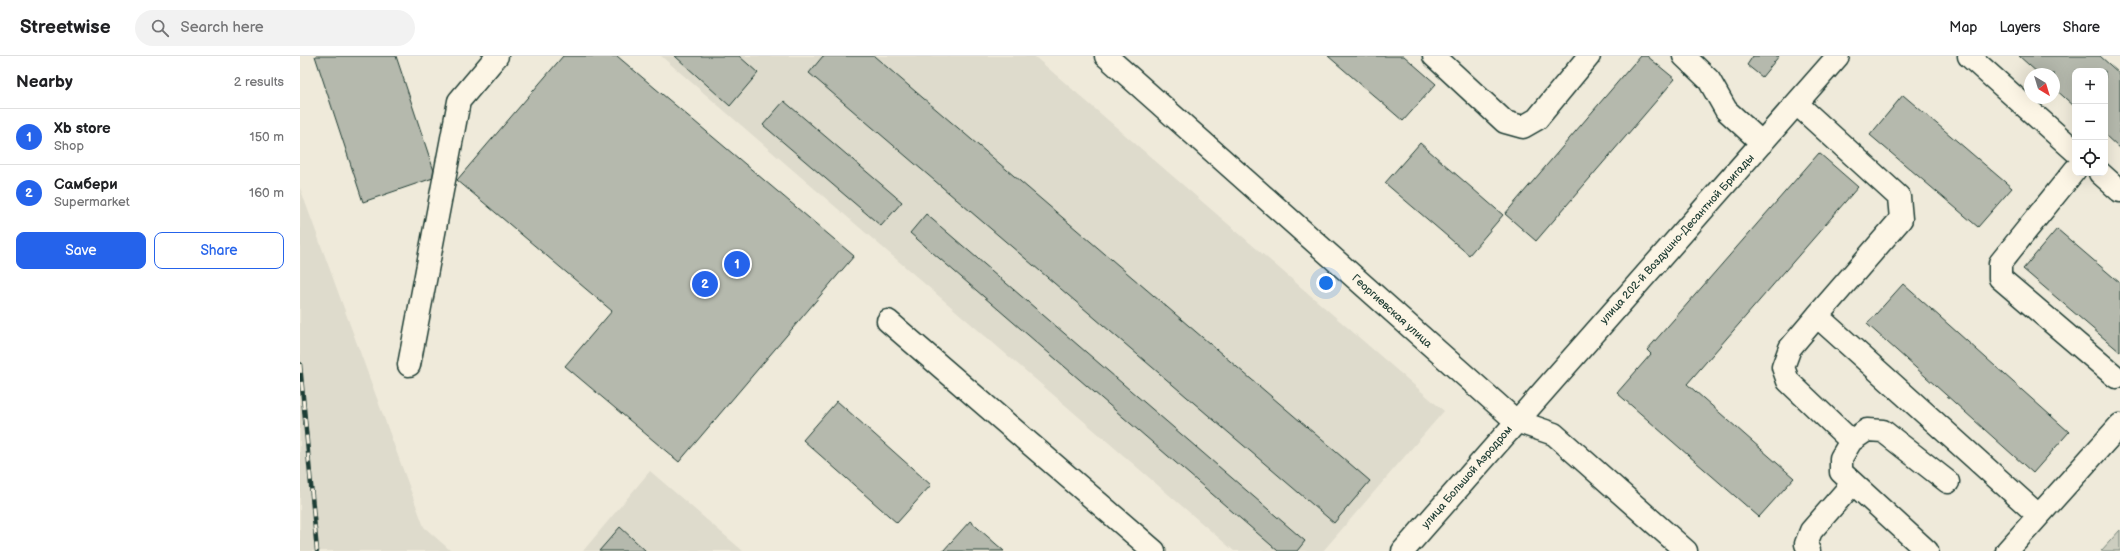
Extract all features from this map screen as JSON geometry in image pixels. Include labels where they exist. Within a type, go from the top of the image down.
[{"type":"street","points":[[409,365],[459,101],[497,56]]},
{"type":"street","name":"Георгиевская улица","points":[[1106,56],[1516,421],[1554,434],[1686,551]]},
{"type":"street","points":[[1434,56],[1505,122],[1523,127],[1537,119],[1589,56]]},
{"type":"street","points":[[1684,56],[1709,80],[1726,110],[1762,143]]},
{"type":"street","name":"улица 202-й Воздушно-Десантной Бригады","points":[[1516,421],[1838,56]]},
{"type":"street","points":[[1969,56],[2072,148]]},
{"type":"street","points":[[1797,104],[1899,197],[1901,219],[1790,348],[1783,367],[1788,381],[1851,441]]},
{"type":"street","points":[[2072,174],[2000,263],[2000,278],[2116,378]]},
{"type":"street","points":[[2103,176],[2120,191]]},
{"type":"street","points":[[1817,316],[2038,515]]},
{"type":"street","points":[[888,321],[1154,551]]},
{"type":"street","name":"улица Большой Аэродром","points":[[1403,551],[1516,421]]},
{"type":"street","points":[[2007,551],[2120,425]]},
{"type":"street","points":[[1928,551],[1841,472],[1841,458],[1851,441],[1867,430],[1883,431],[1948,482]]},
{"type":"street","points":[[1809,551],[1806,544],[1811,531],[1853,483]]},
{"type":"shaded area","points":[[661,56],[1034,56],[1444,411],[1323,551],[1234,551]]},
{"type":"shaded area","points":[[300,188],[424,527],[451,551],[300,551]]},
{"type":"shaded area","points":[[650,471],[743,551],[583,551]]},
{"type":"shaded area","points":[[2120,530],[2120,551],[2101,551]]},
{"type":"building","points":[[315,56],[396,56],[436,177],[363,202]]},
{"type":"building","points":[[563,56],[617,56],[854,256],[679,462],[565,366],[612,311],[457,180]]},
{"type":"building","points":[[675,56],[739,56],[758,73],[730,106]]},
{"type":"building","points":[[823,56],[874,56],[1370,481],[1334,523],[809,73]]},
{"type":"building","points":[[1328,56],[1404,56],[1436,84],[1403,121]]},
{"type":"building","points":[[1640,56],[1647,56],[1675,79],[1536,241],[1505,214]]},
{"type":"building","points":[[1753,56],[1779,56],[1762,77],[1747,65]]},
{"type":"building","points":[[2019,56],[2100,56],[2120,74],[2120,149],[2108,138],[2108,68],[2072,68],[2072,104],[2060,93],[2060,68],[2032,68]]},
{"type":"building","points":[[1903,95],[2012,188],[1978,227],[1870,135]]},
{"type":"building","points":[[784,101],[902,202],[881,226],[763,125]]},
{"type":"building","points":[[1420,143],[1503,215],[1469,255],[1385,183]]},
{"type":"building","points":[[1819,153],[1858,187],[1687,384],[1794,478],[1759,517],[1617,393],[1651,354],[1647,350]]},
{"type":"building","points":[[926,214],[1305,541],[1297,551],[1278,551],[910,233]]},
{"type":"building","points":[[2057,229],[2120,283],[2120,352],[2023,269]]},
{"type":"building","points":[[1903,284],[2069,432],[2033,473],[1867,324]]},
{"type":"building","points":[[837,401],[931,485],[897,523],[803,440]]},
{"type":"building","points":[[970,521],[1004,551],[943,551]]},
{"type":"building","points":[[620,527],[646,551],[599,551]]},
{"type":"railway","points":[[300,364],[317,551]]},
{"type":"place","name":"Xb store","points":[[737,264]]},
{"type":"place","name":"Самбери","points":[[705,284]]}]
